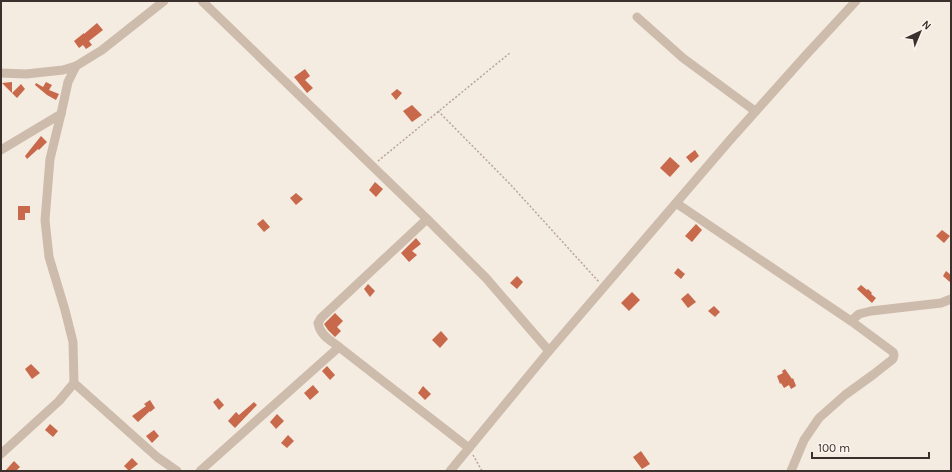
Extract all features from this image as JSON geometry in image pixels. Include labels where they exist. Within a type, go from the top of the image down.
[{"type":"street","points":[[1,73],[26,74],[63,70],[76,66],[102,50],[164,1]]},
{"type":"street","points":[[202,1],[486,278],[550,351]]},
{"type":"street","points":[[450,471],[550,351],[755,111],[856,1]]},
{"type":"street","points":[[637,17],[683,58],[755,111]]},
{"type":"street","points":[[1,454],[59,401],[74,383],[73,342],[49,258],[45,220],[50,158],[68,82],[76,66]]},
{"type":"street","points":[[1,150],[61,114]]},
{"type":"street","points":[[676,203],[851,321],[893,352],[893,359],[844,395],[819,418],[804,440],[791,471]]},
{"type":"street","points":[[427,219],[321,318],[318,323],[319,329],[322,334],[469,448]]},
{"type":"street","points":[[851,321],[859,314],[871,311],[941,303],[951,299]]},
{"type":"street","points":[[200,471],[339,347]]},
{"type":"street","points":[[74,383],[157,457],[177,471]]},
{"type":"path","points":[[372,166],[511,52]]},
{"type":"path","points":[[438,112],[510,184],[604,288]]},
{"type":"path","points":[[469,448],[482,471]]},
{"type":"building","points":[[97,23],[103,30],[89,41],[92,45],[86,49],[83,45],[79,48],[74,41]]},
{"type":"building","points":[[305,69],[310,76],[305,80],[313,88],[307,93],[294,77]]},
{"type":"building","points":[[12,82],[12,93],[2,83]]},
{"type":"building","points":[[46,82],[52,85],[49,90],[59,94],[56,100],[35,85],[36,83],[43,87]]},
{"type":"building","points":[[21,84],[25,89],[17,98],[12,93]]},
{"type":"building","points":[[397,89],[402,93],[396,100],[391,94]]},
{"type":"building","points":[[412,105],[422,115],[412,122],[403,111]]},
{"type":"building","points":[[41,136],[47,142],[27,159],[25,156]]},
{"type":"building","points":[[695,150],[699,156],[691,163],[686,157]]},
{"type":"building","points":[[670,157],[680,166],[670,177],[660,168]]},
{"type":"building","points":[[375,182],[383,189],[376,197],[369,190]]},
{"type":"building","points":[[296,193],[303,199],[296,205],[290,198]]},
{"type":"building","points":[[18,206],[30,206],[30,213],[25,213],[25,220],[18,220]]},
{"type":"building","points":[[263,219],[270,227],[264,232],[257,224]]},
{"type":"building","points":[[696,224],[702,230],[692,242],[685,236]]},
{"type":"building","points":[[942,230],[950,236],[944,243],[936,236]]},
{"type":"building","points":[[416,238],[421,244],[412,251],[417,255],[409,262],[401,253]]},
{"type":"building","points":[[678,268],[685,274],[681,279],[674,273]]},
{"type":"building","points":[[946,271],[951,275],[951,283],[943,276]]},
{"type":"building","points":[[517,276],[523,282],[517,289],[510,283]]},
{"type":"building","points":[[368,284],[375,291],[370,297],[364,289]]},
{"type":"building","points":[[861,285],[867,290],[868,289],[876,298],[872,303],[857,289]]},
{"type":"building","points":[[632,292],[640,300],[629,311],[621,303]]},
{"type":"building","points":[[688,293],[696,302],[688,308],[681,299]]},
{"type":"building","points":[[714,306],[720,312],[715,317],[708,311]]},
{"type":"building","points":[[335,313],[343,321],[337,327],[341,331],[335,337],[324,324]]},
{"type":"building","points":[[441,331],[448,339],[440,348],[432,340]]},
{"type":"building","points":[[31,364],[40,373],[32,379],[25,369]]},
{"type":"building","points":[[327,366],[335,375],[330,380],[322,371]]},
{"type":"building","points":[[785,369],[792,379],[793,378],[796,386],[791,389],[789,385],[784,388],[781,383],[780,384],[777,376],[783,373],[782,371]]},
{"type":"building","points":[[313,385],[319,392],[310,400],[304,393]]},
{"type":"building","points":[[423,386],[431,394],[425,400],[418,393]]},
{"type":"building","points":[[218,398],[224,405],[219,410],[213,402]]},
{"type":"building","points":[[150,400],[155,408],[138,422],[132,416],[146,406],[144,404]]},
{"type":"building","points":[[254,402],[257,405],[235,428],[228,421],[236,412],[239,415]]},
{"type":"building","points":[[277,414],[284,421],[276,429],[270,422]]},
{"type":"building","points":[[50,424],[58,431],[53,437],[45,430]]},
{"type":"building","points":[[154,430],[159,436],[152,443],[146,436]]},
{"type":"building","points":[[288,435],[294,441],[287,448],[281,443]]},
{"type":"building","points":[[641,451],[650,464],[642,469],[633,457]]},
{"type":"building","points":[[132,458],[138,464],[129,471],[124,466]]},
{"type":"building","points":[[14,461],[20,467],[16,471],[5,471]]}]
